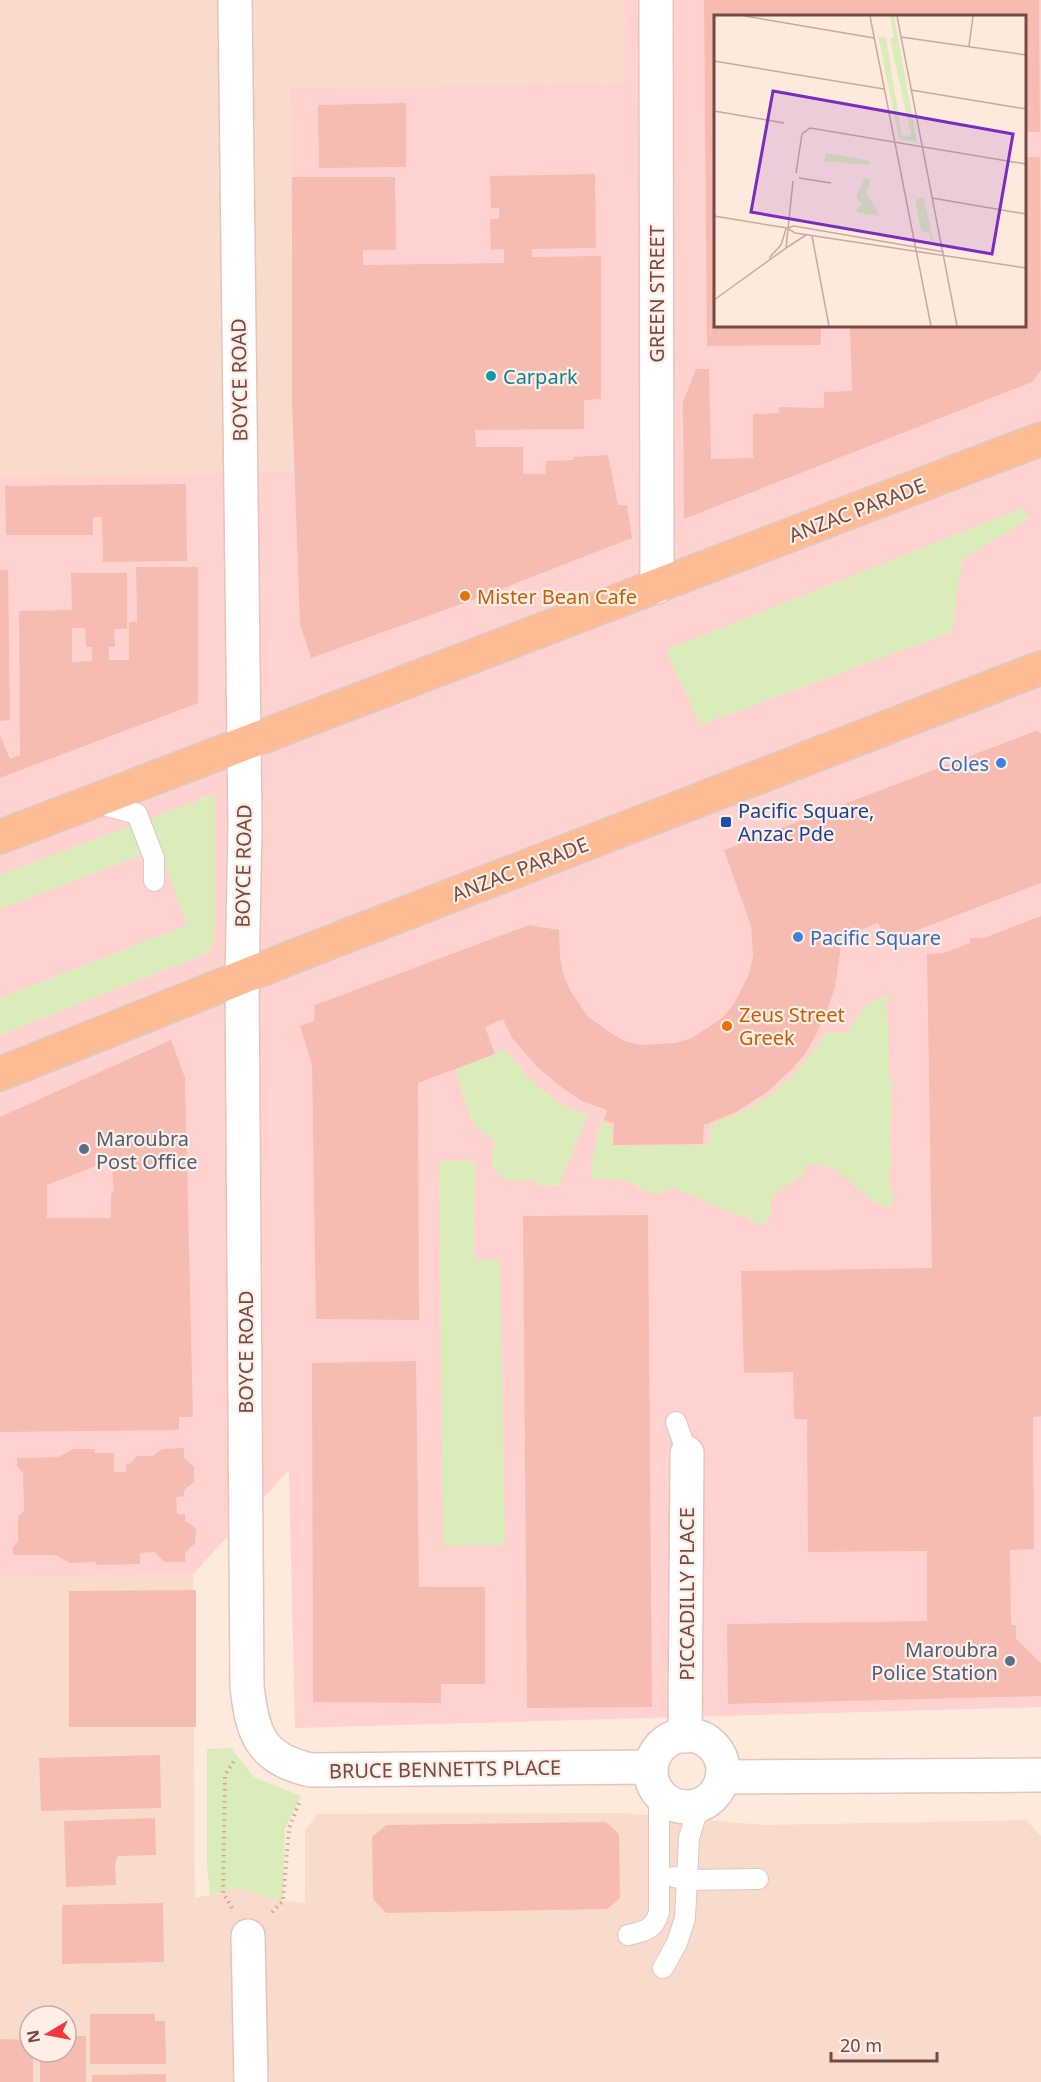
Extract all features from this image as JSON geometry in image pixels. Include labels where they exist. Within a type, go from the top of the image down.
[{"type":"main road","name":"ANZAC PARADE","points":[[0,837],[1041,439]]},
{"type":"main road","name":"ANZAC PARADE","points":[[0,1074],[1041,668]]},
{"type":"street","name":"BOYCE ROAD","points":[[235,0],[244,826],[242,978],[247,1686],[255,1730]]},
{"type":"street","name":"GREEN STREET","points":[[656,0],[657,587]]},
{"type":"street","name":"PICCADILLY PLACE","points":[[685,1736],[687,1453]]},
{"type":"street","name":"BRUCE BENNETTS PLACE","points":[[255,1730],[266,1747],[279,1758],[295,1766],[311,1770],[655,1781]]},
{"type":"street","points":[[685,1736],[696,1737],[713,1748],[719,1757],[722,1777],[714,1794],[699,1805],[688,1807],[676,1806],[655,1781],[659,1749],[666,1742],[685,1736]]},
{"type":"street","points":[[722,1777],[1041,1775]]},
{"type":"street","points":[[248,1936],[251,2082]]},
{"type":"lane","points":[[91,801],[137,814],[154,858],[153,881]]},
{"type":"lane","points":[[675,1422],[687,1453]]},
{"type":"lane","points":[[628,1935],[649,1929],[656,1922],[659,1912],[660,1865],[655,1781]]},
{"type":"lane","points":[[663,1968],[686,1918],[690,1838],[699,1805]]},
{"type":"lane","points":[[660,1865],[674,1877],[687,1880],[758,1879]]},
{"type":"path","points":[[255,1730],[225,1775],[223,1893],[248,1936],[283,1901],[289,1828],[311,1770]]},
{"type":"shaded area","points":[[0,0],[624,0],[624,84],[290,88],[294,473],[0,478]]},
{"type":"shaded area","points":[[624,0],[1041,0],[1041,1707],[295,1728],[289,1470],[193,1574],[0,1577],[0,478],[294,472],[290,88],[624,84]]},
{"type":"shaded area","points":[[193,1574],[195,1898],[238,1888],[283,1901],[305,1903],[305,1830],[318,1814],[622,1813],[765,1825],[1026,1820],[1041,1836],[1041,2082],[0,2082],[0,1577]]},
{"type":"green space","points":[[1022,508],[1028,519],[962,560],[952,632],[700,725],[666,650]]},
{"type":"green space","points":[[215,794],[215,937],[210,952],[0,1035],[0,998],[187,925],[159,848],[0,909],[0,875]]},
{"type":"green space","points":[[890,996],[890,1001],[886,1001],[889,1074],[893,1086],[890,1097],[893,1114],[890,1122],[891,1169],[889,1169],[889,1188],[893,1189],[892,1208],[869,1198],[834,1169],[817,1165],[804,1165],[805,1178],[802,1177],[781,1188],[770,1203],[770,1215],[765,1225],[756,1224],[748,1217],[736,1215],[673,1187],[652,1193],[621,1180],[592,1179],[591,1163],[601,1122],[612,1125],[613,1146],[706,1145],[710,1142],[710,1126],[771,1094],[801,1066],[826,1033],[848,1033],[854,1020],[864,1008],[876,1000]]},
{"type":"green space","points":[[505,1049],[541,1089],[563,1104],[588,1115],[559,1185],[545,1186],[530,1180],[513,1181],[500,1176],[492,1160],[496,1141],[483,1134],[470,1119],[456,1070]]},
{"type":"green space","points":[[439,1161],[475,1161],[474,1259],[500,1261],[505,1545],[453,1546],[443,1544]]},
{"type":"green space","points":[[231,1748],[254,1777],[301,1796],[285,1828],[283,1901],[238,1888],[210,1895],[207,1866],[207,1749]]},
{"type":"building","points":[[704,0],[1039,0],[1040,132],[1026,132],[1026,15],[714,15],[714,327],[821,327],[821,345],[707,346]]},
{"type":"building","points":[[406,103],[406,167],[319,168],[318,105]]},
{"type":"building","points":[[1026,157],[1040,157],[1041,370],[1032,382],[684,519],[683,402],[696,369],[709,369],[711,459],[753,458],[753,414],[779,413],[779,407],[824,408],[824,392],[852,391],[850,327],[1026,327]]},
{"type":"building","points":[[595,174],[596,248],[532,249],[532,257],[601,256],[601,399],[584,400],[584,429],[475,430],[476,447],[523,447],[523,474],[545,474],[546,461],[608,455],[618,505],[627,505],[632,538],[478,598],[311,658],[300,624],[292,403],[292,177],[395,177],[396,250],[363,250],[363,265],[504,263],[504,249],[491,250],[490,219],[499,219],[499,208],[491,208],[490,176]]},
{"type":"building","points":[[186,484],[187,561],[103,562],[102,517],[93,517],[93,535],[6,535],[5,486]]},
{"type":"building","points":[[136,567],[198,567],[198,703],[0,778],[0,735],[10,759],[20,755],[19,611],[72,610],[71,573],[127,573],[127,629],[114,629],[115,647],[109,647],[109,660],[129,660],[129,622],[137,622]],"holes":[[[72,628],[85,628],[86,647],[92,647],[92,661],[72,662]]]},
{"type":"building","points":[[0,570],[8,570],[10,720],[0,721]]},
{"type":"building","name":"Pacific Square","points":[[1038,730],[1041,734],[1041,883],[892,940],[883,935],[878,923],[840,938],[835,987],[824,1020],[805,1054],[767,1092],[736,1112],[704,1125],[703,1144],[613,1145],[614,1123],[604,1120],[607,1110],[584,1102],[537,1067],[512,1038],[503,1019],[485,1027],[495,1054],[418,1083],[419,1320],[316,1319],[312,1065],[300,1026],[314,1021],[315,1005],[529,925],[559,930],[563,973],[570,990],[588,1017],[627,1042],[642,1045],[675,1043],[692,1038],[722,1018],[734,1004],[750,972],[753,955],[751,926],[724,850]]},
{"type":"building","points":[[1041,916],[1041,1416],[1033,1417],[1034,1549],[1010,1550],[1011,1625],[1016,1625],[1016,1639],[1041,1663],[1041,1696],[728,1704],[727,1624],[927,1621],[927,1551],[808,1552],[807,1419],[794,1419],[793,1372],[744,1373],[741,1271],[932,1268],[927,954],[944,953],[970,943],[970,938],[984,938]]},
{"type":"building","points":[[171,1040],[185,1078],[193,1417],[179,1417],[179,1430],[0,1432],[0,1117]],"holes":[[[116,1158],[112,1169],[114,1191],[111,1194],[111,1218],[47,1218],[47,1185]]]},
{"type":"building","points":[[648,1215],[652,1707],[527,1708],[523,1216]]},
{"type":"building","points":[[416,1361],[419,1587],[485,1587],[485,1684],[441,1684],[441,1703],[313,1702],[312,1363]]},
{"type":"building","points":[[184,1448],[184,1458],[194,1467],[194,1482],[184,1490],[184,1496],[176,1497],[177,1514],[185,1514],[185,1521],[196,1528],[195,1543],[185,1553],[185,1562],[164,1562],[155,1552],[140,1553],[140,1564],[96,1565],[96,1562],[70,1563],[55,1555],[13,1555],[13,1547],[18,1541],[18,1516],[24,1511],[23,1473],[17,1466],[17,1458],[58,1457],[73,1449],[95,1449],[95,1453],[114,1453],[114,1472],[126,1472],[126,1464],[131,1463],[137,1456],[153,1456],[162,1449]]},
{"type":"building","points":[[196,1590],[196,1727],[69,1727],[69,1591]]},
{"type":"building","points":[[160,1755],[161,1808],[41,1811],[39,1758]]},
{"type":"building","points":[[155,1818],[156,1855],[118,1856],[115,1864],[116,1885],[66,1887],[64,1821]]},
{"type":"building","points":[[606,1822],[619,1834],[620,1898],[607,1909],[386,1913],[373,1899],[372,1837],[386,1825]]},
{"type":"building","points":[[163,1903],[164,1962],[62,1964],[62,1905]]},
{"type":"building","points":[[90,2014],[155,2014],[155,2021],[165,2021],[166,2064],[90,2064]]},
{"type":"building","points":[[78,2036],[86,2036],[86,2082],[40,2082],[40,2064],[78,2064]]},
{"type":"building","points":[[0,2039],[18,2040],[18,2064],[33,2064],[33,2082],[0,2082]]},
{"type":"building","points":[[166,2074],[166,2082],[92,2082],[92,2075]]},
{"type":"place","name":"Carpark","points":[[491,376]]},
{"type":"place","name":"Mister Bean Cafe","points":[[465,596]]},
{"type":"place","name":"Coles","points":[[1001,763]]},
{"type":"place","name":"Pacific Square, Anzac Pde","points":[[726,822]]},
{"type":"place","name":"Pacific Square","points":[[798,937]]},
{"type":"place","name":"Zeus Street Greek","points":[[727,1026]]},
{"type":"place","name":"Maroubra Post Office","points":[[84,1149]]},
{"type":"place","name":"Maroubra Police Station","points":[[1010,1661]]}]
